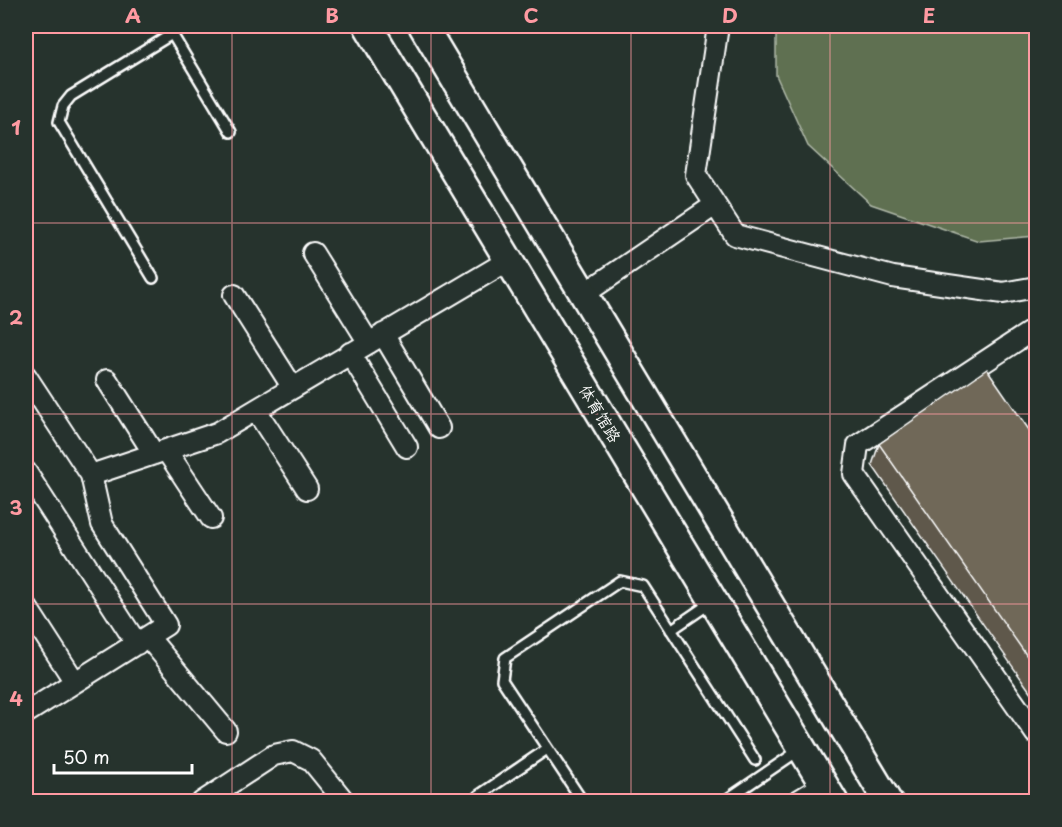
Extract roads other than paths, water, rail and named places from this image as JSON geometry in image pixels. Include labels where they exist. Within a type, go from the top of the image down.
[{"type":"main road","name":"体育馆路","points":[[368,26],[829,793]]},
{"type":"main road","points":[[423,26],[888,801]]},
{"type":"street","points":[[718,26],[696,175],[735,235],[893,277],[1003,292],[1036,287]]},
{"type":"street","points":[[584,294],[715,206]]},
{"type":"street","points":[[313,253],[439,428]]},
{"type":"street","points":[[91,475],[217,433],[509,260]]},
{"type":"street","points":[[234,295],[293,388]]},
{"type":"street","points":[[1036,328],[858,446],[854,474],[1036,734]]},
{"type":"street","points":[[351,354],[407,447]]},
{"type":"street","points":[[26,376],[91,475],[102,524],[166,625],[26,713]]},
{"type":"street","points":[[107,380],[211,518]]},
{"type":"street","points":[[256,410],[307,489]]},
{"type":"street","points":[[26,472],[142,640],[226,731]]},
{"type":"street","points":[[26,606],[75,682]]},
{"type":"street","points":[[202,801],[274,755],[293,751],[311,760],[345,801]]},
{"type":"street","points":[[796,801],[829,793]]},
{"type":"lane","points":[[153,278],[59,122],[63,106],[70,96],[173,30],[231,132]]},
{"type":"lane","points":[[583,801],[502,680],[505,658],[620,581],[643,586],[754,760]]},
{"type":"lane","points":[[671,630],[714,601]]},
{"type":"lane","points":[[723,801],[802,748]]},
{"type":"lane","points":[[477,801],[478,796],[547,749]]}]
